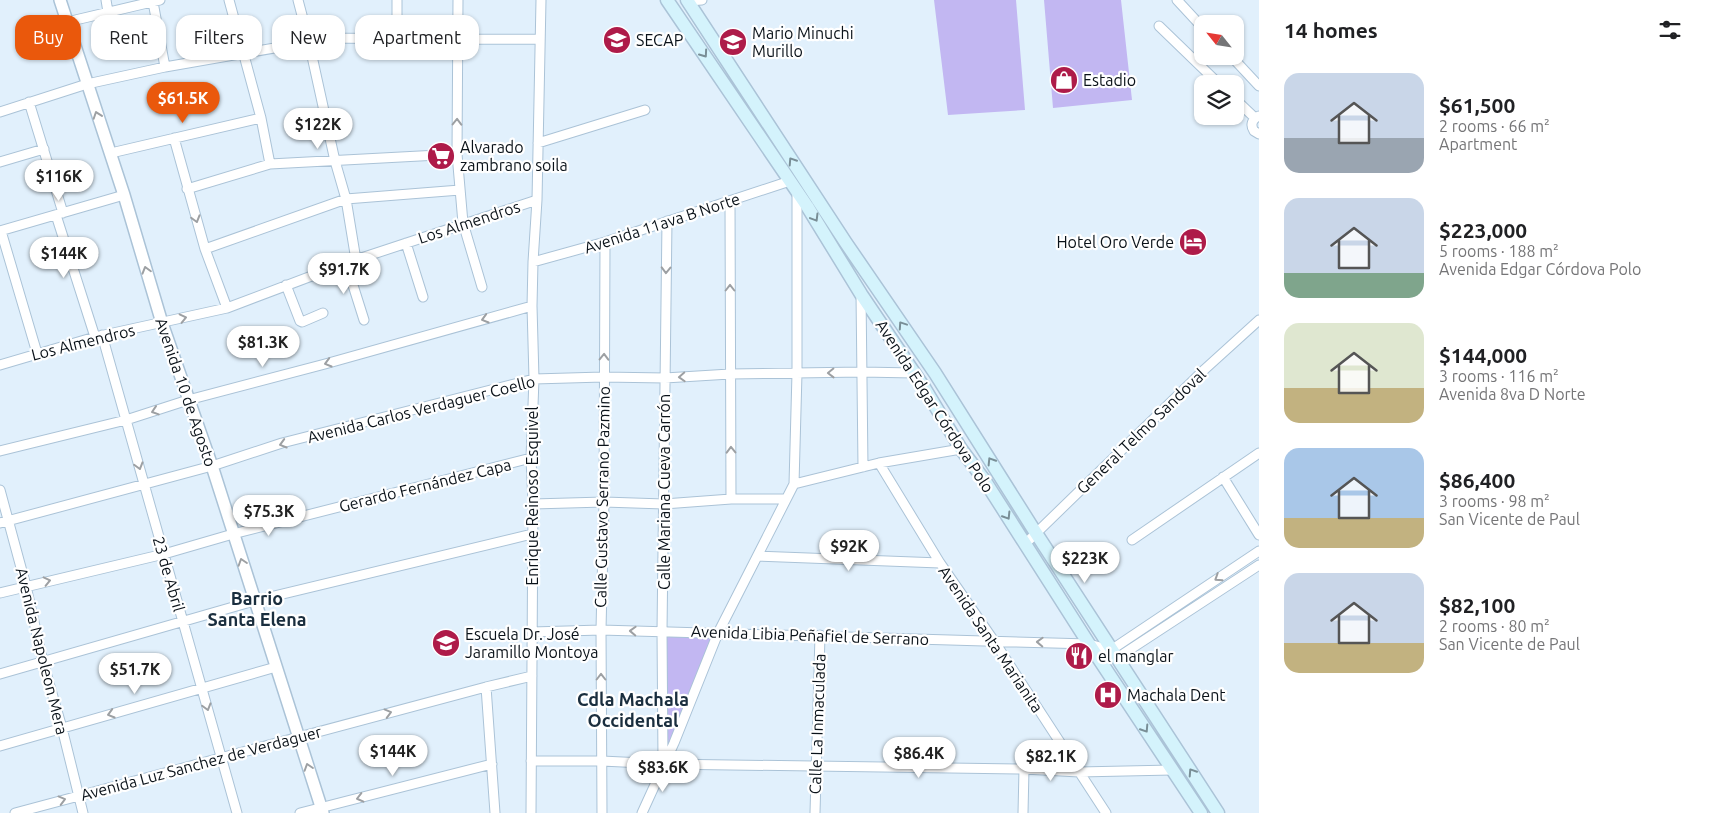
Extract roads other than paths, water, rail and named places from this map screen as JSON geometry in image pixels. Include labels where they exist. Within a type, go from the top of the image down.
[{"type":"main road","name":"Avenida Edgar Córdova Polo","points":[[666,0],[793,186],[861,294],[1201,813]]},
{"type":"main road","name":"Avenida Edgar Córdova Polo","points":[[688,0],[840,235],[935,373],[1035,532],[1218,813]]},
{"type":"street","name":"Avenida 10 de Agosto","points":[[60,0],[65,15]]},
{"type":"street","points":[[106,0],[108,12]]},
{"type":"street","points":[[228,0],[232,15]]},
{"type":"street","points":[[298,0],[302,15]]},
{"type":"street","points":[[397,0],[397,15]]},
{"type":"street","points":[[458,0],[458,15]]},
{"type":"street","name":"Enrique Reinoso Esquivel","points":[[531,813],[533,504],[531,458],[534,379],[532,306],[537,200],[541,0]]},
{"type":"street","points":[[688,0],[702,0]]},
{"type":"street","points":[[1177,0],[1194,18]]},
{"type":"street","points":[[81,19],[156,1],[165,67]]},
{"type":"street","points":[[1159,26],[1210,75]]},
{"type":"street","points":[[479,40],[540,39]]},
{"type":"street","name":"Avenida 10 de Agosto","points":[[79,60],[111,153],[162,323],[212,466],[322,810]]},
{"type":"street","points":[[0,112],[87,84],[207,60]]},
{"type":"street","points":[[245,60],[261,118],[270,164]]},
{"type":"street","points":[[313,60],[335,161],[346,199],[356,260]]},
{"type":"street","points":[[458,60],[457,154],[463,223],[482,287]]},
{"type":"street","points":[[1239,65],[1259,86]]},
{"type":"street","name":"23 de Abril","points":[[29,102],[44,149],[60,214],[126,420],[237,813]]},
{"type":"street","points":[[1244,106],[1257,117],[1252,127],[1259,134]]},
{"type":"street","points":[[538,143],[645,110]]},
{"type":"street","points":[[111,153],[261,118]]},
{"type":"street","points":[[174,138],[205,249],[227,308]]},
{"type":"street","points":[[0,162],[44,149]]},
{"type":"street","points":[[187,189],[270,164],[457,154]]},
{"type":"street","points":[[642,813],[674,743],[718,633],[794,484],[797,373],[793,186]]},
{"type":"street","name":"Avenida 11ava B Norte","points":[[533,262],[605,242],[730,201],[793,186]]},
{"type":"street","points":[[205,249],[346,199],[460,190]]},
{"type":"street","points":[[37,353],[0,231],[124,195]]},
{"type":"street","name":"Los Almendros","points":[[0,365],[99,336],[227,308],[346,263],[537,200]]},
{"type":"street","points":[[730,201],[731,499]]},
{"type":"street","name":"Calle Mariana Cueva Carrón","points":[[663,764],[662,631],[667,221]]},
{"type":"street","name":"Calle Gustavo Serrano Pazmino","points":[[602,813],[601,630],[604,502],[605,242]]},
{"type":"street","points":[[406,243],[423,297]]},
{"type":"street","points":[[346,263],[364,320]]},
{"type":"street","points":[[286,285],[298,320],[302,322],[323,313]]},
{"type":"street","points":[[861,294],[863,467]]},
{"type":"street","points":[[0,451],[126,420],[188,400],[532,306]]},
{"type":"street","name":"General Telmo Sandoval","points":[[1025,544],[1035,532],[1205,369],[1259,320]]},
{"type":"street","name":"Avenida Carlos Verdaguer Coello","points":[[4,521],[212,466],[282,444],[534,379],[664,378],[730,374],[914,373]]},
{"type":"street","points":[[794,484],[879,463],[962,449]]},
{"type":"street","points":[[1132,540],[1259,452]]},
{"type":"street","name":"Gerardo Fernández Capa","points":[[0,593],[164,554],[233,534],[531,458]]},
{"type":"street","name":"Avenida Santa Marianita","points":[[879,463],[940,563],[994,641],[1106,813]]},
{"type":"street","points":[[1223,477],[1259,535]]},
{"type":"street","name":"Avenida Napoleon Mera","points":[[0,490],[4,521],[26,586],[43,662],[83,813]]},
{"type":"street","points":[[533,504],[604,502],[664,504],[731,499],[786,499]]},
{"type":"street","points":[[0,674],[254,601],[532,534]]},
{"type":"street","points":[[1114,654],[1259,551]]},
{"type":"street","points":[[758,556],[940,563]]},
{"type":"street","points":[[1114,654],[1259,565]]},
{"type":"street","name":"Avenida Libia Peñafiel de Serrano","points":[[532,632],[662,631],[1089,644],[1114,654]]},
{"type":"street","name":"Calle La Inmaculada","points":[[815,813],[820,635]]},
{"type":"street","points":[[0,746],[276,667]]},
{"type":"street","name":"Avenida Luz Sanchez de Verdaguer","points":[[15,813],[532,676]]},
{"type":"street","points":[[486,687],[495,813]]},
{"type":"street","points":[[531,762],[602,761],[663,764],[1024,769],[1079,772],[1172,770]]},
{"type":"street","points":[[300,813],[322,810],[492,764]]},
{"type":"street","points":[[1023,813],[1024,769]]},
{"type":"place","name":"SECAP","points":[[617,40]]},
{"type":"place","name":"Mario Minuchi Murillo","points":[[733,42]]},
{"type":"place","name":"Estadio","points":[[1064,80]]},
{"type":"place","name":"Alvarado zambrano soila","points":[[441,156]]},
{"type":"place","name":"Hotel Oro Verde","points":[[1193,242]]},
{"type":"place","name":"Escuela Dr. José Jaramillo Montoya","points":[[446,643]]},
{"type":"place","name":"el manglar","points":[[1079,656]]},
{"type":"place","name":"Machala Dent","points":[[1108,695]]},
{"type":"district","name":"Barrio Santa Elena","points":[[257,608]]},
{"type":"district","name":"Cdla Machala Occidental","points":[[633,710]]}]
